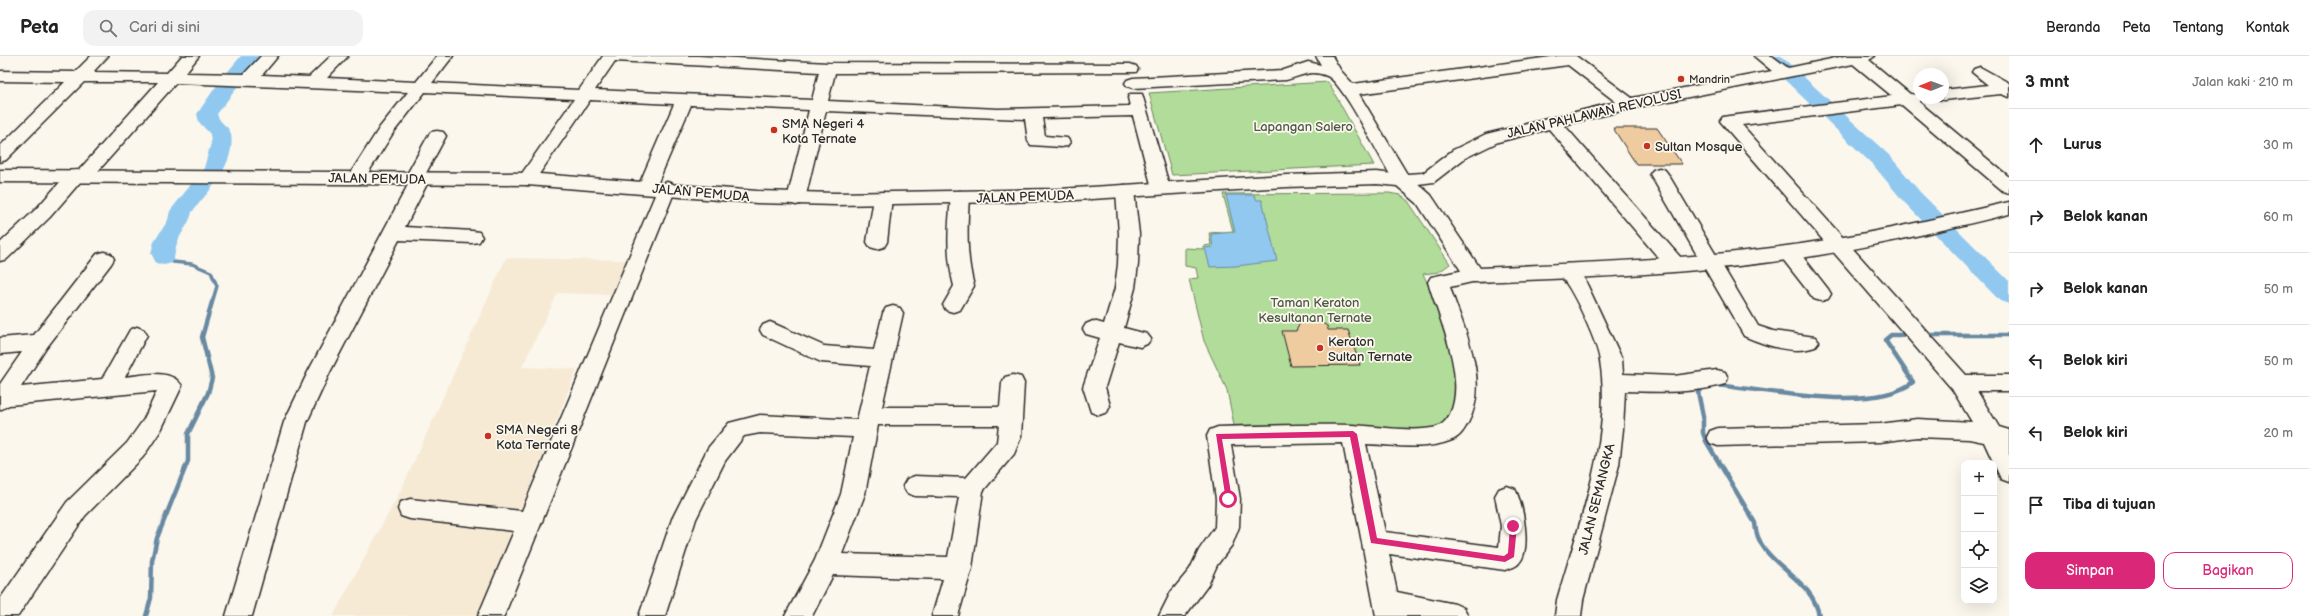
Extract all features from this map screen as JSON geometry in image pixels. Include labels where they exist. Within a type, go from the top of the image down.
[{"type":"highway","name":"JALAN PEMUDA","points":[[0,176],[81,175],[190,177],[527,178],[796,199],[960,197],[1125,191],[1362,179],[1402,180]]},
{"type":"highway","points":[[1402,180],[1424,199],[1474,275],[1710,262],[1788,253],[1937,226],[2009,208]]},
{"type":"street","points":[[0,156],[100,56]]},
{"type":"street","points":[[0,254],[81,175],[174,77],[191,56]]},
{"type":"street","points":[[246,79],[270,56]]},
{"type":"street","points":[[312,83],[340,56]]},
{"type":"street","points":[[357,177],[386,131],[445,56]]},
{"type":"street","points":[[527,178],[611,56],[711,59],[828,68],[901,62],[1018,62],[1131,74],[1292,80],[1320,64],[1348,90],[1402,180],[1428,178],[1424,199]]},
{"type":"street","points":[[1762,56],[1789,73]]},
{"type":"street","points":[[1859,57],[1913,99]]},
{"type":"street","name":"JALAN PAHLAWAN REVOLUSI","points":[[1428,178],[1472,146],[1492,138],[1629,104],[1789,73],[1859,57]]},
{"type":"street","points":[[1348,90],[1524,61],[1568,58],[1629,104]]},
{"type":"street","points":[[796,199],[828,68]]},
{"type":"street","points":[[1980,72],[2007,89]]},
{"type":"street","points":[[1131,74],[1161,188]]},
{"type":"street","points":[[0,76],[246,79],[1005,114],[1140,111]]},
{"type":"street","points":[[1949,94],[2007,89]]},
{"type":"street","points":[[491,616],[657,188],[685,99]]},
{"type":"street","points":[[1913,99],[1729,121],[1836,245],[1960,383],[2001,436],[2009,472]]},
{"type":"street","points":[[1919,104],[2009,186]]},
{"type":"street","points":[[1033,114],[1036,141],[1061,142]]},
{"type":"street","points":[[1552,122],[1675,264]]},
{"type":"street","points":[[239,616],[297,415],[312,382],[354,308],[392,233],[437,136]]},
{"type":"street","points":[[1659,174],[1751,332],[1770,340],[1808,342]]},
{"type":"street","points":[[1099,406],[1094,387],[1102,331],[1125,288],[1128,264],[1129,234],[1125,191]]},
{"type":"street","points":[[953,305],[964,286],[959,267],[957,236],[960,197]]},
{"type":"street","points":[[877,242],[883,198]]},
{"type":"street","points":[[392,233],[472,237]]},
{"type":"street","points":[[1788,253],[1821,294]]},
{"type":"street","points":[[2,399],[40,342],[104,259]]},
{"type":"street","name":"JALAN SEMANGKA","points":[[1567,271],[1575,280],[1598,327],[1611,359],[1613,382],[1612,429],[1607,466],[1570,600],[1568,616]]},
{"type":"street","points":[[1172,616],[1180,600],[1199,577],[1208,558],[1224,538],[1227,526],[1228,499],[1218,436],[1353,434],[1428,436],[1443,434],[1453,428],[1462,411],[1464,382],[1456,336],[1438,282],[1474,275]]},
{"type":"street","points":[[798,616],[826,564],[853,494],[893,312]]},
{"type":"street","points":[[770,330],[821,354],[882,359]]},
{"type":"street","points":[[1102,331],[1140,340]]},
{"type":"street","points":[[109,386],[137,335]]},
{"type":"street","points":[[0,346],[40,342]]},
{"type":"street","points":[[1613,382],[1674,384],[1717,378]]},
{"type":"street","points":[[2,399],[109,386],[163,382],[171,386],[153,424],[138,446],[118,469],[76,509],[3,616]]},
{"type":"street","points":[[1960,383],[2009,382]]},
{"type":"street","points":[[945,616],[959,568],[972,488],[1006,447],[1010,437],[1013,383]]},
{"type":"street","points":[[652,616],[684,519],[716,455],[731,434],[744,426],[760,424],[868,422],[1011,416]]},
{"type":"street","points":[[1718,437],[1880,434],[1917,428],[1969,430],[2001,436]]},
{"type":"street","points":[[1353,434],[1387,608],[1455,616]]},
{"type":"street","points":[[915,486],[972,488]]},
{"type":"street","points":[[1374,541],[1505,559],[1512,555],[1513,534],[1507,496]]},
{"type":"street","points":[[410,509],[528,522]]},
{"type":"street","points":[[826,564],[959,568]]},
{"type":"shaded area","name":"SMA Negeri 8 Kota Ternate","points":[[506,258],[626,260],[611,295],[558,293],[522,367],[577,369],[479,616],[333,616],[402,488]]},
{"type":"green space","name":"Lapangan Salero","points":[[1328,82],[1374,165],[1172,175],[1149,93]]},
{"type":"green space","name":"Taman Keraton Kesultanan Ternate","points":[[1389,193],[1400,195],[1408,201],[1450,264],[1439,272],[1423,274],[1443,322],[1450,342],[1454,361],[1457,380],[1457,397],[1450,416],[1438,431],[1235,430],[1227,390],[1204,341],[1189,279],[1198,278],[1196,268],[1185,266],[1185,248],[1203,249],[1203,246],[1211,245],[1209,233],[1233,231],[1223,194]]},
{"type":"water","points":[[1226,195],[1254,195],[1257,200],[1262,200],[1277,261],[1236,266],[1210,267],[1205,248],[1213,247],[1211,234],[1235,232]]},
{"type":"building","name":"Sultan Mosque","points":[[1613,128],[1657,128],[1682,164],[1636,164]]},
{"type":"building","name":"Keraton Sultan Ternate","points":[[1301,321],[1319,321],[1327,326],[1328,330],[1348,330],[1360,365],[1291,366],[1282,331],[1296,331]]},
{"type":"waterway","points":[[164,257],[163,253],[166,242],[179,220],[181,211],[214,169],[221,143],[220,132],[209,122],[207,114],[226,86],[251,56]]},
{"type":"waterway","points":[[1770,56],[1882,161],[1912,197],[2009,295]]},
{"type":"waterway","points":[[164,257],[173,262],[192,264],[211,272],[217,286],[212,303]]},
{"type":"waterway","points":[[146,616],[151,598],[152,561],[157,538],[188,461],[188,434],[208,393],[212,378],[202,337],[212,302]]},
{"type":"waterway","points":[[1715,385],[1817,397],[1872,397],[1895,391],[1913,382],[1885,340],[1891,335],[1911,335]]},
{"type":"waterway","points":[[1926,335],[2009,335]]},
{"type":"waterway","points":[[1704,386],[1698,392],[1703,416],[1703,433],[1706,441],[1755,523],[1758,537],[1765,549],[1807,590],[1815,602],[1819,616]]},
{"type":"place","name":"Mandrin","points":[[1681,79]]},
{"type":"place","name":"SMA Negeri 4 Kota Ternate","points":[[774,130]]},
{"type":"place","name":"Sultan Mosque","points":[[1647,146]]},
{"type":"place","name":"Keraton Sultan Ternate","points":[[1320,348]]},
{"type":"place","name":"SMA Negeri 8 Kota Ternate","points":[[488,436]]},
{"type":"route","points":[[1228,499],[1226,478],[1218,436],[1353,434],[1374,541],[1505,559],[1512,555],[1513,526]]}]
